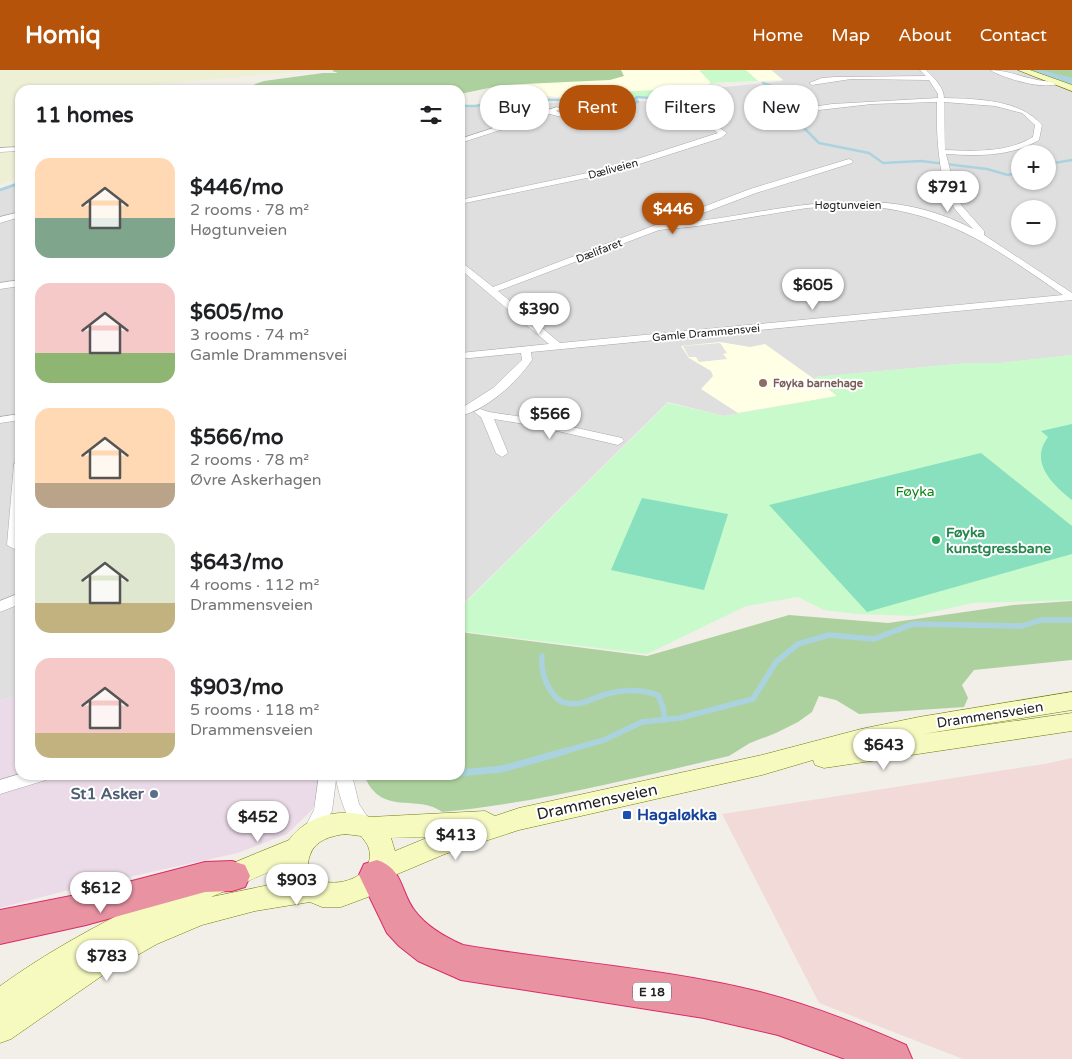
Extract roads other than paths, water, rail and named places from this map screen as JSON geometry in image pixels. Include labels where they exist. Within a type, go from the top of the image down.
[{"type":"highway","points":[[0,927],[104,904],[205,877],[232,876]]},
{"type":"highway","name":"E 18","points":[[383,881],[400,921],[412,934],[431,949],[461,962],[739,1006],[802,1024],[861,1045],[892,1059]]},
{"type":"main road","points":[[1022,70],[1072,88]]},
{"type":"main road","name":"Drammensveien","points":[[383,881],[438,845],[519,819],[762,765],[861,738],[919,726],[1072,701]]},
{"type":"main road","name":"Drammensveien","points":[[762,765],[871,753],[1072,722]]},
{"type":"main road","name":"Drammensveien","points":[[367,827],[433,826],[519,819]]},
{"type":"main road","points":[[0,1004],[33,979],[82,948],[150,913],[304,842],[326,825],[346,821],[367,827],[379,836],[383,846],[383,881],[366,885],[353,892],[339,896],[324,895],[311,890],[302,882],[297,872],[296,860],[304,842]]},
{"type":"main road","points":[[0,1028],[86,968],[161,928],[201,913],[264,897],[311,890]]},
{"type":"street","points":[[923,70],[939,88],[942,152],[958,207],[986,239]]},
{"type":"street","points":[[993,70],[1034,83],[1056,83]]},
{"type":"street","points":[[812,83],[848,79],[931,78]]},
{"type":"street","points":[[818,108],[865,102],[984,102],[1008,105],[1028,112],[1036,119],[1039,125],[1036,138],[1023,146],[983,152],[942,152]]},
{"type":"street","points":[[465,139],[554,110],[559,112]]},
{"type":"street","name":"Dæliveien","points":[[465,201],[608,171],[718,136],[723,133],[719,130]]},
{"type":"street","points":[[0,150],[15,148]]},
{"type":"street","name":"Dælifaret","points":[[491,291],[661,228],[753,191],[849,161]]},
{"type":"street","name":"Høgtunveien","points":[[661,228],[809,206],[877,204],[908,208],[929,214],[986,239],[1072,297]]},
{"type":"street","points":[[0,220],[15,216]]},
{"type":"street","points":[[465,268],[556,345]]},
{"type":"street","points":[[0,286],[15,283]]},
{"type":"street","name":"Gamle Drammensvei","points":[[465,355],[556,345],[725,332],[1072,297]]},
{"type":"street","points":[[465,411],[495,393],[517,372],[527,360],[525,349]]},
{"type":"street","points":[[473,408],[486,415],[537,422],[563,430],[618,441]]},
{"type":"street","points":[[486,415],[502,454]]},
{"type":"street","points":[[0,420],[15,418]]},
{"type":"street","points":[[14,545],[15,532]]},
{"type":"street","points":[[0,607],[15,600]]},
{"type":"street","points":[[0,787],[23,780]]},
{"type":"street","points":[[304,842],[323,811],[327,780]]},
{"type":"street","points":[[344,780],[351,806],[367,827]]},
{"type":"waterway","points":[[1033,70],[1044,76],[1072,82]]},
{"type":"waterway","points":[[763,83],[769,85]]},
{"type":"waterway","points":[[465,106],[476,106],[502,99],[612,101],[619,104],[638,102],[635,98],[637,97],[646,98]]},
{"type":"waterway","points":[[806,130],[819,143],[869,153],[883,163],[921,161],[987,169],[1011,174]]},
{"type":"waterway","points":[[1056,163],[1072,160]]},
{"type":"waterway","points":[[0,190],[15,185]]},
{"type":"waterway","points":[[665,720],[680,718],[753,699],[776,662],[798,644],[829,635],[874,639],[913,624],[1022,626],[1041,620],[1072,620]]},
{"type":"waterway","points":[[542,656],[542,668],[546,682],[553,694],[562,702],[568,704],[580,703],[620,691],[646,692],[658,695],[663,707],[665,720]]},
{"type":"waterway","points":[[562,752],[604,740],[642,722],[665,720]]},
{"type":"waterway","points":[[465,773],[502,769],[566,751]]},
{"type":"place","name":"Føyka barnehage","points":[[763,383]]},
{"type":"place","name":"Føyka kunstgressbane","points":[[936,540]]},
{"type":"place","name":"St1 Asker","points":[[154,794]]},
{"type":"place","name":"Hagaløkka","points":[[627,815]]},
{"type":"park label","name":"Føyka","points":[[915,491]]}]
